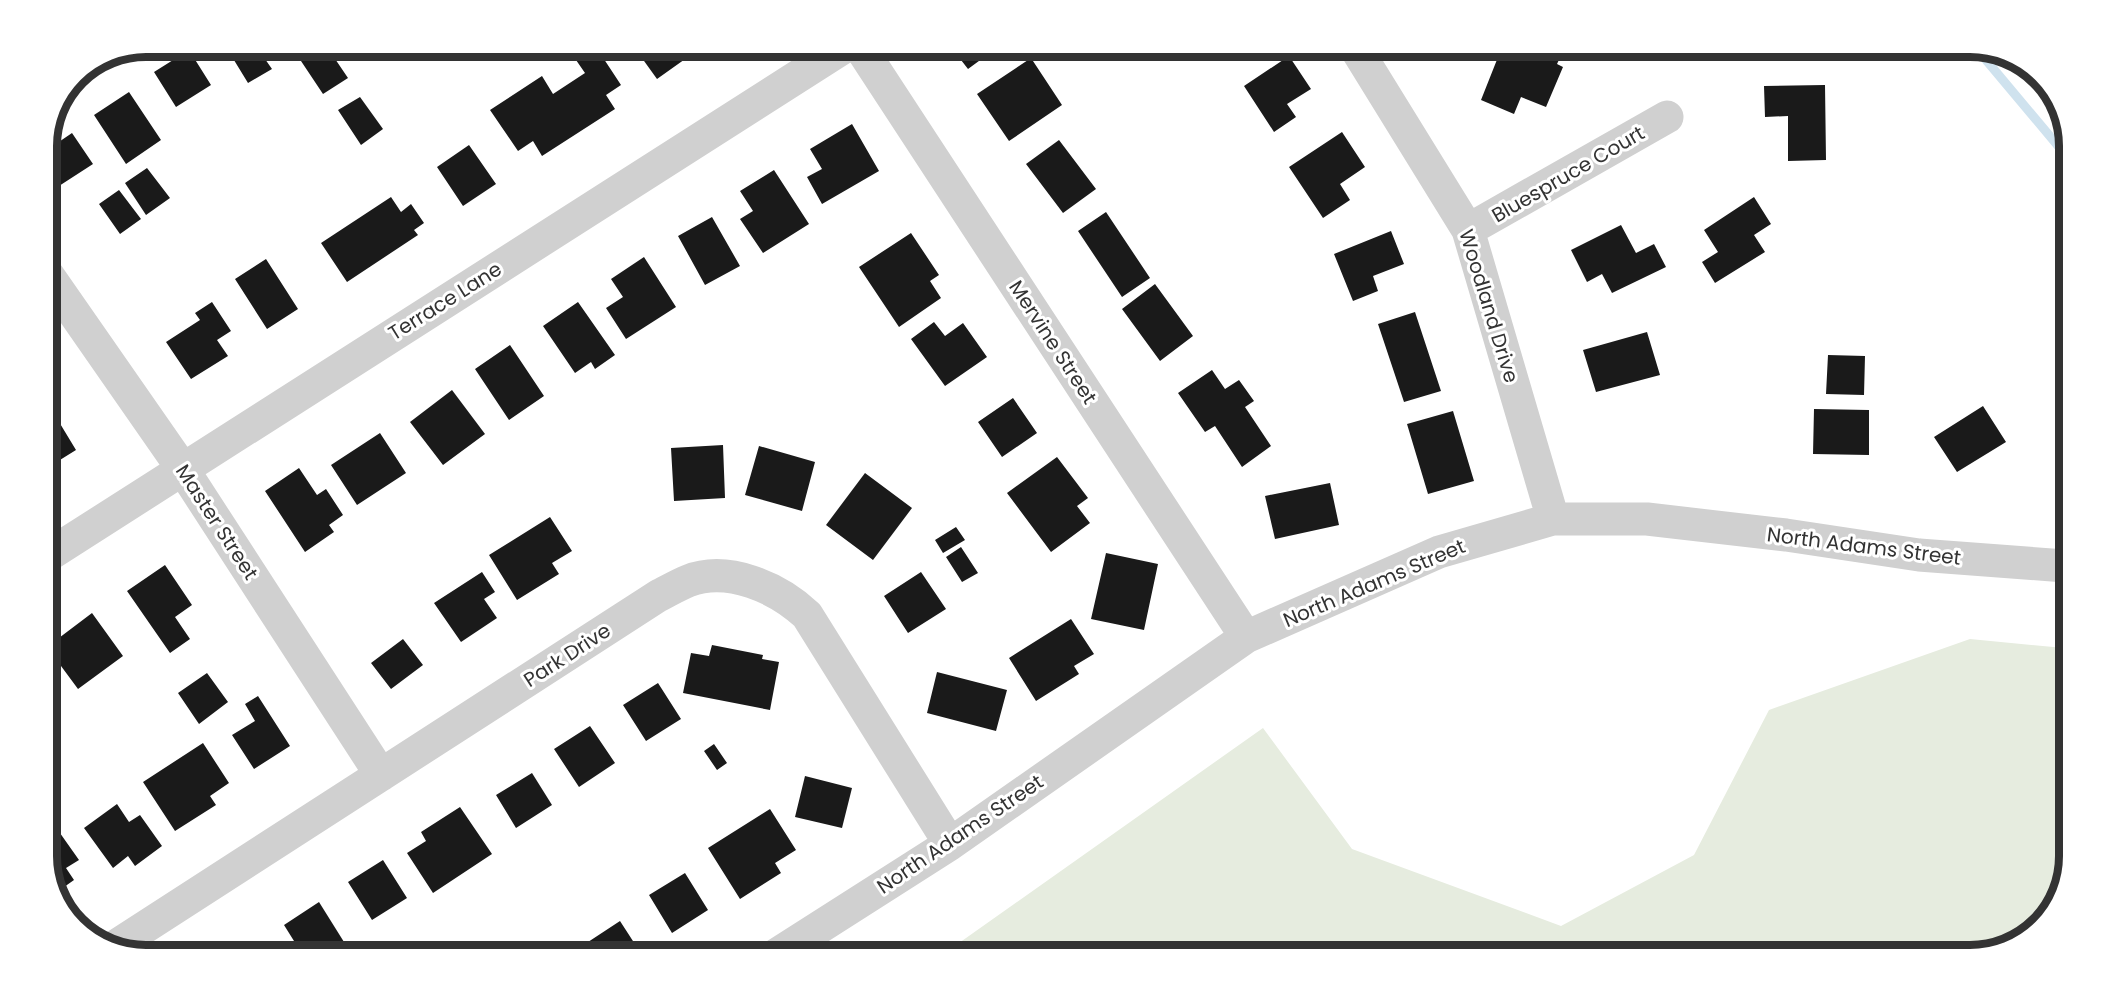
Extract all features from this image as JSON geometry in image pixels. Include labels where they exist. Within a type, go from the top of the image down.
[{"type":"street","name":"Terrace Lane","points":[[57,549],[827,57]]},
{"type":"street","name":"Mervine Street","points":[[867,57],[1246,637]]},
{"type":"street","name":"Woodland Drive","points":[[1362,57],[1468,230],[1553,519]]},
{"type":"street","name":"Bluespruce Court","points":[[1468,230],[1667,117]]},
{"type":"street","name":"Master Street","points":[[57,288],[182,468],[381,775]]},
{"type":"street","name":"North Adams Street","points":[[793,945],[950,844],[1246,637],[1439,552],[1553,519],[1647,519],[1786,535],[1919,555],[2059,566]]},
{"type":"street","name":"Park Drive","points":[[123,941],[658,596],[689,580],[716,577],[758,583],[776,591],[807,615],[950,844]]},
{"type":"shaded area","points":[[1970,639],[2059,648],[2059,856],[2052,890],[2037,915],[2020,930],[2009,936],[1988,943],[1970,945],[956,945],[1263,728],[1352,849],[1561,926],[1694,855],[1769,710]]},
{"type":"building","points":[[178,57],[193,57],[211,85],[176,107],[154,72]]},
{"type":"building","points":[[232,57],[268,57],[265,59],[272,69],[248,83]]},
{"type":"building","points":[[307,57],[334,57],[348,78],[323,94],[301,61]]},
{"type":"building","points":[[574,57],[603,57],[621,85],[606,95],[615,109],[542,156],[533,141],[518,151],[490,110],[542,76],[553,94],[585,73]]},
{"type":"building","points":[[641,57],[688,57],[657,79]]},
{"type":"building","points":[[959,57],[984,57],[968,69]]},
{"type":"building","points":[[1290,57],[1311,89],[1287,104],[1296,117],[1274,132],[1244,86]]},
{"type":"building","points":[[1498,57],[1560,57],[1557,64],[1563,67],[1546,107],[1521,97],[1514,114],[1481,100]]},
{"type":"building","points":[[1031,58],[1062,105],[1009,141],[977,94]]},
{"type":"building","points":[[1825,85],[1826,160],[1788,161],[1788,116],[1765,117],[1764,86]]},
{"type":"building","points":[[129,92],[161,140],[126,164],[94,115]]},
{"type":"building","points":[[360,97],[383,129],[361,145],[338,110]]},
{"type":"building","points":[[852,124],[879,171],[822,204],[807,177],[822,169],[810,149]]},
{"type":"building","points":[[1342,132],[1365,167],[1340,184],[1350,200],[1323,218],[1289,167]]},
{"type":"building","points":[[72,133],[93,164],[59,186],[57,183],[57,143]]},
{"type":"building","points":[[1059,140],[1096,189],[1063,213],[1026,164]]},
{"type":"building","points":[[469,145],[496,184],[463,206],[437,167]]},
{"type":"building","points":[[147,168],[170,198],[146,215],[125,183]]},
{"type":"building","points":[[774,170],[809,224],[763,253],[740,219],[753,211],[740,191]]},
{"type":"building","points":[[119,190],[141,219],[120,234],[99,204]]},
{"type":"building","points":[[391,197],[401,212],[411,204],[424,223],[414,230],[418,235],[347,282],[321,243]]},
{"type":"building","points":[[1754,197],[1771,224],[1754,235],[1765,252],[1715,283],[1702,262],[1718,252],[1704,230]]},
{"type":"building","points":[[1106,212],[1150,278],[1122,297],[1078,231]]},
{"type":"building","points":[[712,217],[740,266],[705,285],[678,236]]},
{"type":"building","points":[[1621,225],[1636,253],[1654,244],[1666,267],[1612,293],[1602,274],[1587,282],[1571,250]]},
{"type":"building","points":[[1391,231],[1404,264],[1373,276],[1378,291],[1353,301],[1334,254]]},
{"type":"building","points":[[911,233],[939,275],[930,281],[941,298],[899,327],[859,267]]},
{"type":"building","points":[[644,257],[676,307],[626,339],[606,308],[623,297],[611,279]]},
{"type":"building","points":[[266,259],[298,309],[267,329],[235,279]]},
{"type":"building","points":[[1155,284],[1193,336],[1160,361],[1122,309]]},
{"type":"building","points":[[212,302],[231,331],[217,340],[228,356],[191,379],[166,342],[200,320],[195,313]]},
{"type":"building","points":[[578,302],[615,355],[595,369],[591,362],[575,373],[543,326]]},
{"type":"building","points":[[1415,312],[1441,391],[1404,402],[1378,324]]},
{"type":"building","points":[[934,322],[945,336],[963,323],[987,357],[945,386],[911,339]]},
{"type":"building","points":[[1647,332],[1660,375],[1596,392],[1583,350]]},
{"type":"building","points":[[510,345],[544,396],[509,420],[475,369]]},
{"type":"building","points":[[1828,355],[1865,356],[1864,395],[1826,394]]},
{"type":"building","points":[[1212,370],[1225,389],[1239,380],[1254,401],[1245,407],[1271,446],[1242,467],[1215,426],[1205,432],[1178,393]]},
{"type":"building","points":[[452,390],[485,434],[443,465],[410,422]]},
{"type":"building","points":[[1013,398],[1037,433],[1002,457],[978,422]]},
{"type":"building","points":[[1983,406],[2006,442],[1957,472],[1934,437]]},
{"type":"building","points":[[1814,409],[1869,410],[1869,455],[1813,454]]},
{"type":"building","points":[[1453,411],[1474,481],[1428,494],[1407,424]]},
{"type":"building","points":[[57,419],[76,450],[57,462]]},
{"type":"building","points":[[380,433],[406,473],[357,505],[331,465]]},
{"type":"building","points":[[723,445],[725,498],[674,501],[671,448]]},
{"type":"building","points":[[759,446],[815,462],[802,511],[745,495]]},
{"type":"building","points":[[1057,457],[1088,498],[1077,506],[1090,523],[1051,552],[1007,493]]},
{"type":"building","points":[[299,468],[317,495],[326,489],[343,515],[329,525],[334,532],[305,552],[265,491]]},
{"type":"building","points":[[865,473],[912,508],[873,560],[826,525]]},
{"type":"building","points":[[1330,483],[1339,525],[1275,539],[1265,496]]},
{"type":"building","points":[[550,517],[572,551],[552,563],[559,574],[517,600],[489,555]]},
{"type":"building","points":[[956,527],[965,540],[943,553],[935,540]]},
{"type":"building","points":[[961,547],[978,573],[962,582],[946,557]]},
{"type":"building","points":[[1106,553],[1158,564],[1144,630],[1091,619]]},
{"type":"building","points":[[165,565],[192,605],[175,617],[190,639],[170,653],[127,591]]},
{"type":"building","points":[[482,572],[495,592],[484,599],[497,618],[461,642],[434,603]]},
{"type":"building","points":[[921,572],[946,609],[908,633],[884,596]]},
{"type":"building","points":[[92,613],[123,656],[78,689],[57,661],[57,639]]},
{"type":"building","points":[[1071,619],[1094,654],[1074,666],[1079,674],[1036,701],[1009,658]]},
{"type":"building","points":[[403,639],[423,665],[391,689],[371,663]]},
{"type":"building","points":[[712,645],[763,655],[762,659],[779,662],[770,710],[683,693],[691,653],[709,656]]},
{"type":"building","points":[[937,672],[1007,690],[996,731],[927,713]]},
{"type":"building","points":[[207,673],[228,702],[199,724],[178,693]]},
{"type":"building","points":[[658,683],[681,719],[646,741],[623,705]]},
{"type":"building","points":[[258,696],[290,746],[254,769],[232,735],[255,721],[245,704]]},
{"type":"building","points":[[590,726],[615,763],[579,787],[554,749]]},
{"type":"building","points":[[203,743],[229,783],[210,796],[216,805],[175,831],[143,782]]},
{"type":"building","points":[[714,744],[727,763],[717,770],[704,751]]},
{"type":"building","points":[[532,773],[552,805],[516,828],[496,795]]},
{"type":"building","points":[[805,776],[852,788],[842,828],[795,817]]},
{"type":"building","points":[[117,804],[129,822],[140,815],[162,846],[135,866],[128,856],[113,868],[84,828]]},
{"type":"building","points":[[460,807],[492,854],[433,893],[407,853],[426,841],[421,832]]},
{"type":"building","points":[[770,809],[796,850],[775,863],[781,873],[740,899],[708,848]]},
{"type":"building","points":[[57,829],[79,860],[66,868],[74,880],[63,888],[57,862]]},
{"type":"building","points":[[383,860],[407,898],[372,920],[348,882]]},
{"type":"building","points":[[685,873],[708,910],[672,933],[649,895]]},
{"type":"building","points":[[319,902],[344,942],[339,945],[288,945],[294,941],[284,925]]},
{"type":"building","points":[[620,921],[636,945],[586,945]]},
{"type":"waterway","points":[[1985,59],[2059,147]]}]
